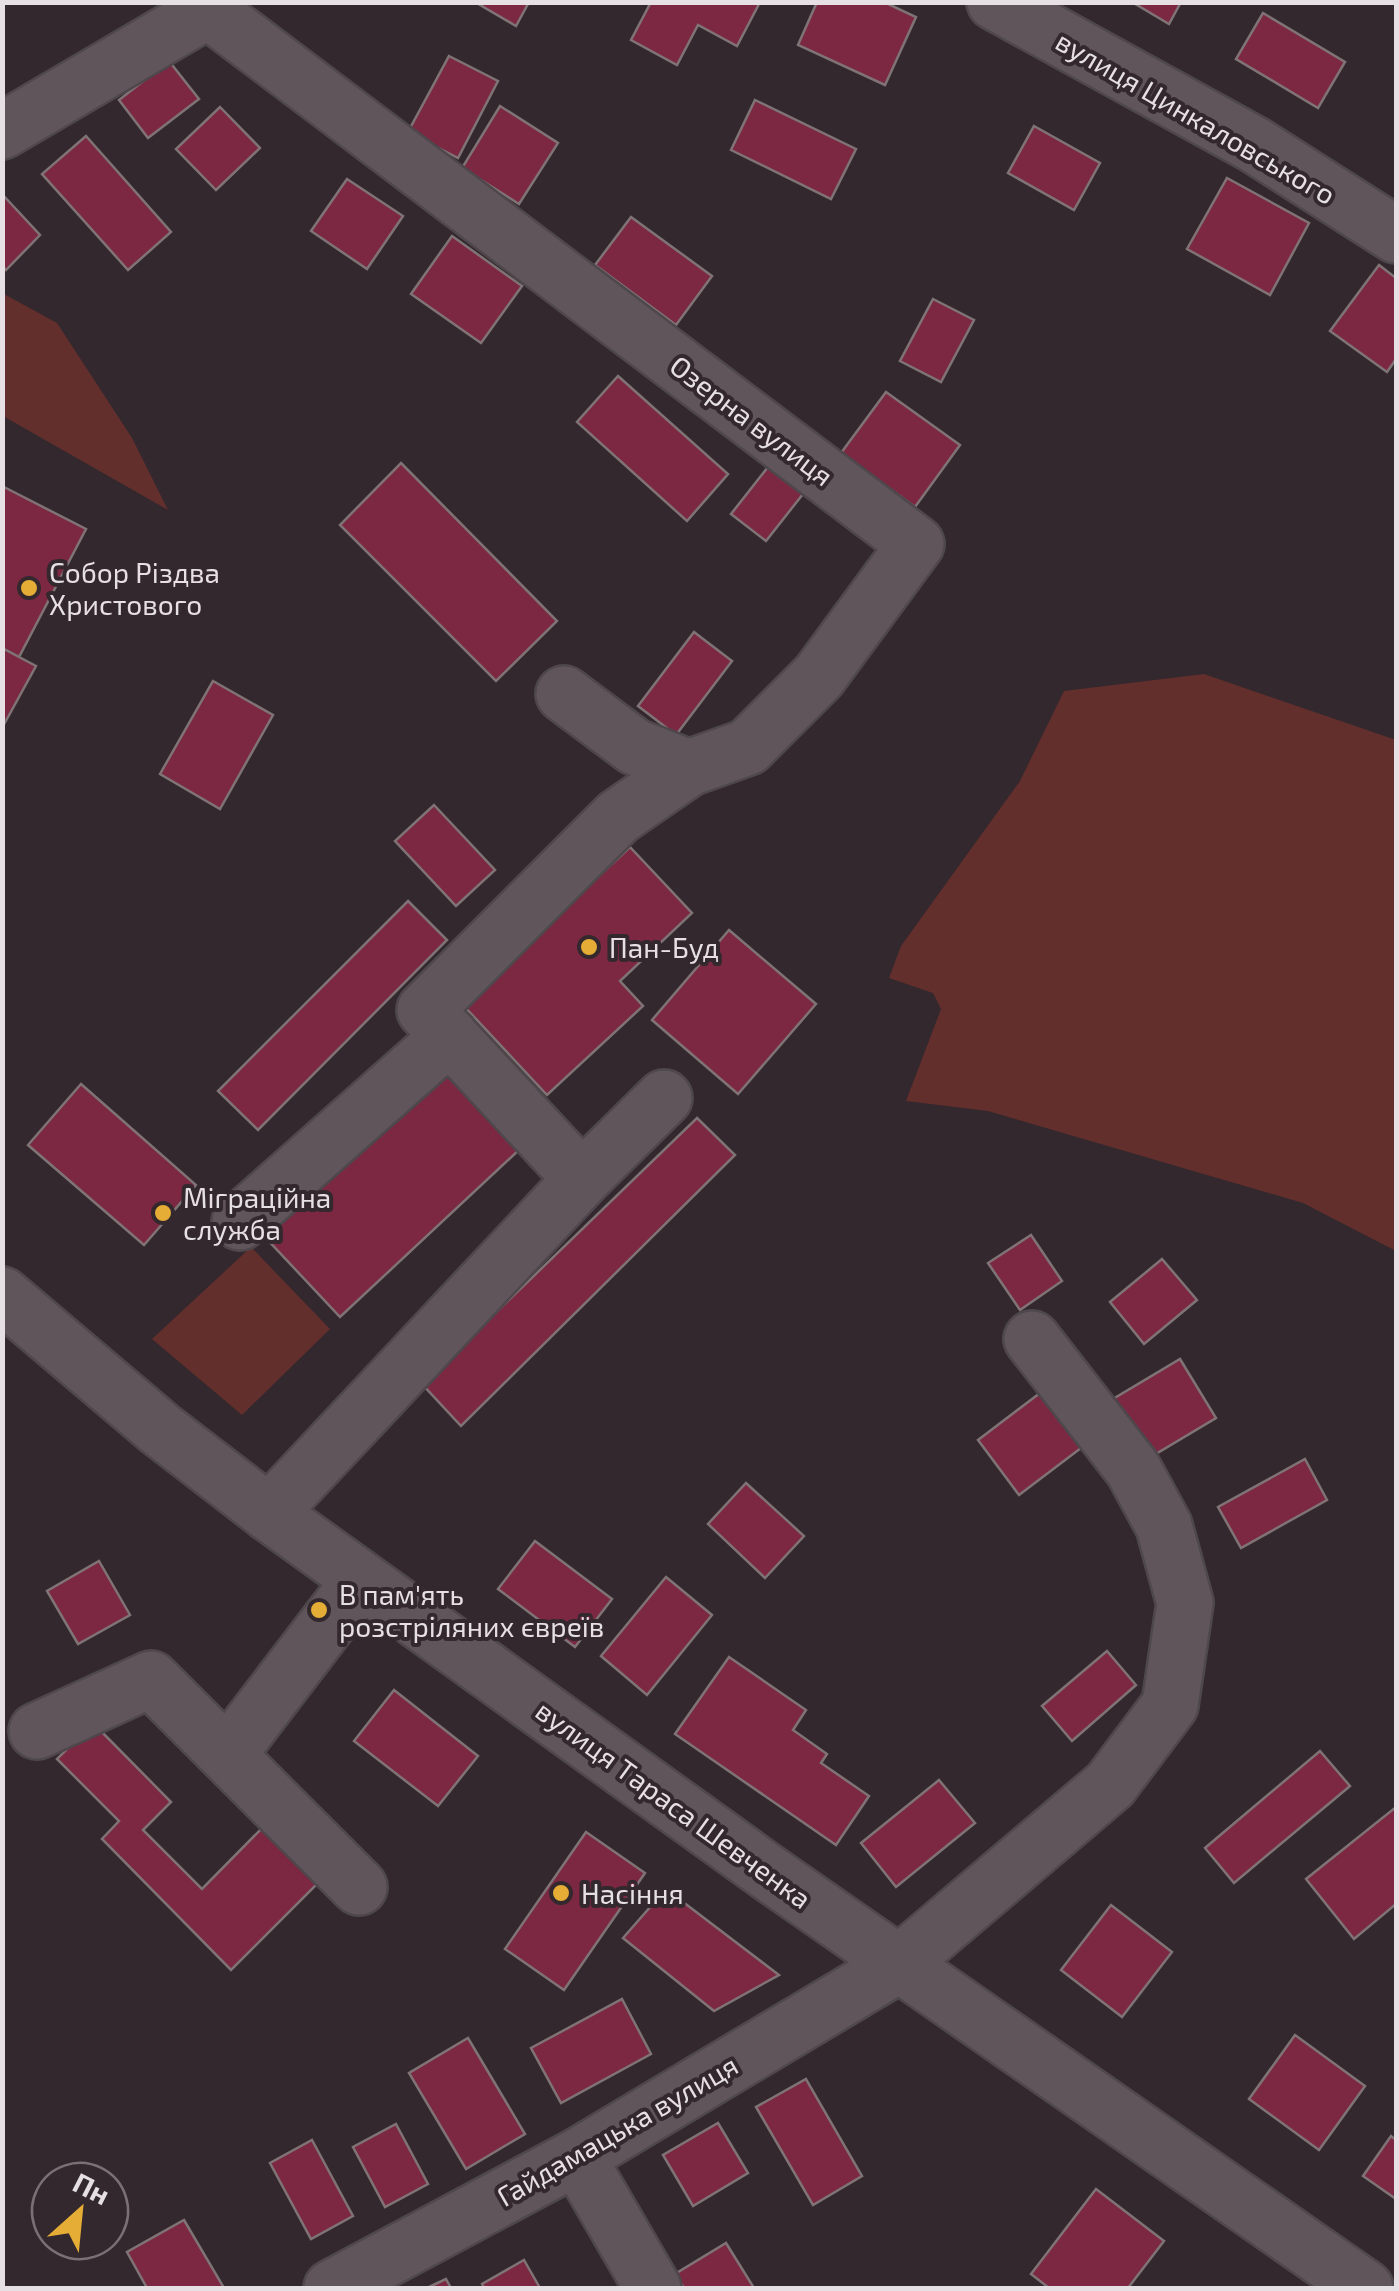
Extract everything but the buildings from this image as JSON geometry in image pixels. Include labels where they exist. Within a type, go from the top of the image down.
[{"type":"street","name":"вулиця Цинкаловського","points":[[994,2],[1255,145],[1396,235]]},
{"type":"street","points":[[2,131],[211,6]]},
{"type":"street","name":"Озерна вулиця","points":[[211,6],[916,544],[819,676],[748,747],[689,768]]},
{"type":"street","points":[[564,694],[635,747],[689,768]]},
{"type":"street","points":[[582,1179],[425,1010],[618,817],[689,768]]},
{"type":"street","points":[[240,1222],[450,1036]]},
{"type":"street","points":[[269,1513],[582,1179],[664,1098]]},
{"type":"street","name":"вулиця Тараса Шевченка","points":[[2,1294],[160,1428],[269,1513],[898,1964],[1365,2288]]},
{"type":"street","name":"Гайдамацька вулиця","points":[[332,2288],[577,2156],[898,1964],[1110,1786],[1170,1705],[1185,1604],[1164,1526],[1133,1469],[1032,1339]]},
{"type":"street","points":[[228,1754],[362,1580]]},
{"type":"street","points":[[37,1731],[151,1678],[359,1887]]},
{"type":"street","points":[[577,2156],[653,2288]]},
{"type":"shaded area","points":[[4,294],[57,323],[132,438],[168,510],[3,416]]},
{"type":"shaded area","points":[[1204,674],[1396,740],[1396,1251],[1303,1203],[988,1111],[906,1101],[941,1009],[933,993],[889,978],[901,946],[1020,781],[1064,691]]},
{"type":"shaded area","points":[[251,1247],[330,1329],[242,1415],[152,1339]]},
{"type":"place","name":"Собор Різдва Христового","points":[[29,588]]},
{"type":"place","name":"Пан-Буд","points":[[589,947]]},
{"type":"place","name":"Міграційна служба","points":[[163,1213]]},
{"type":"place","name":"В пам'ять розстріляних євреїв","points":[[319,1610]]},
{"type":"place","name":"Насіння","points":[[561,1893]]}]
